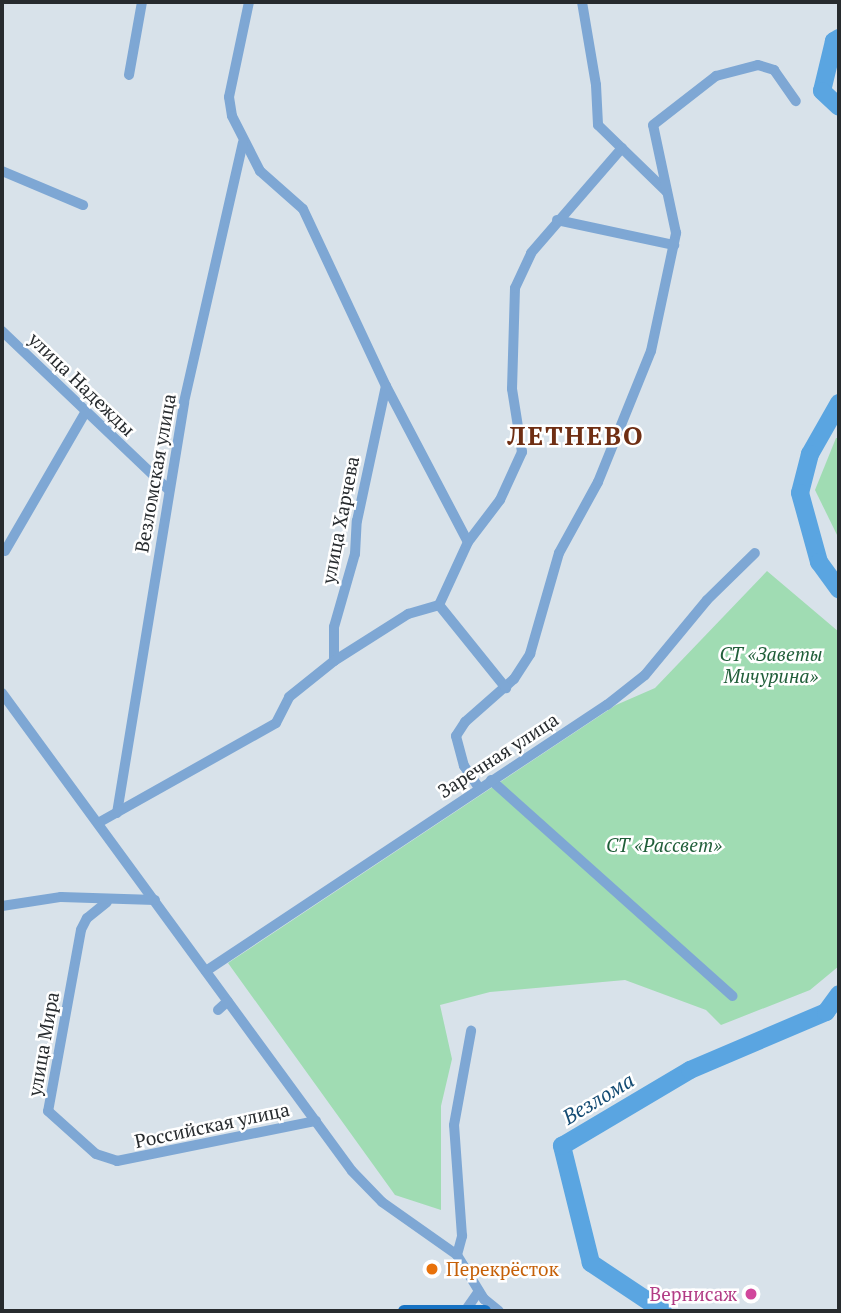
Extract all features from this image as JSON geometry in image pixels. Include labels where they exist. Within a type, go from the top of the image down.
[{"type":"main road","points":[[404,1311],[485,1311]]},
{"type":"street","points":[[129,75],[142,2]]},
{"type":"street","points":[[249,2],[229,97],[243,143],[260,171],[303,209],[386,386],[468,542]]},
{"type":"street","points":[[582,2],[596,85],[598,125],[668,192]]},
{"type":"street","points":[[480,788],[464,766],[456,736],[465,722],[506,688],[530,654],[559,553],[598,482],[643,378],[674,245],[674,217],[653,125],[716,76],[758,65],[774,70],[796,101]]},
{"type":"street","name":"Везломская улица","points":[[117,813],[169,490],[243,143]]},
{"type":"street","points":[[98,824],[276,723],[289,697],[334,662],[408,614],[439,605],[468,542],[500,500],[522,452],[512,389],[515,288],[531,253],[622,148]]},
{"type":"street","points":[[633,159],[641,160],[658,150]]},
{"type":"street","points":[[2,171],[83,205]]},
{"type":"street","points":[[557,220],[674,245]]},
{"type":"street","name":"улица Надежды","points":[[2,331],[169,490]]},
{"type":"street","name":"улица Харчева","points":[[334,662],[334,627],[355,554],[357,521],[386,386]]},
{"type":"street","points":[[5,551],[86,411]]},
{"type":"street","name":"Заречная улица","points":[[206,971],[645,675],[707,600],[755,553]]},
{"type":"street","points":[[439,605],[506,688]]},
{"type":"street","points":[[2,693],[367,1189],[457,1255],[480,1291],[499,1311]]},
{"type":"street","points":[[491,780],[733,996]]},
{"type":"street","points":[[2,905],[61,897],[107,902],[155,900]]},
{"type":"street","name":"улица Мира","points":[[48,1111],[81,930],[87,918],[107,902]]},
{"type":"street","points":[[218,1010],[228,1001]]},
{"type":"street","points":[[457,1255],[462,1236],[454,1125],[471,1031]]},
{"type":"street","name":"Российская улица","points":[[48,1111],[96,1154],[117,1161],[316,1121]]},
{"type":"street","points":[[465,1310],[480,1291]]},
{"type":"green space","points":[[836,438],[839,438],[839,539],[815,490]]},
{"type":"green space","name":"СТ «Рассвет»","points":[[767,571],[839,632],[839,966],[810,990],[721,1025],[706,1010],[625,980],[490,992],[440,1005],[452,1059],[441,1106],[441,1210],[395,1195],[228,963],[616,705],[655,688]]},
{"type":"waterway","name":"Везлома","points":[[839,38],[834,41],[822,91],[839,107]]},
{"type":"waterway","name":"Везлома","points":[[839,403],[810,454],[800,493],[819,562],[839,590]]},
{"type":"waterway","name":"Везлома","points":[[663,1311],[591,1263],[562,1146],[690,1070],[826,1012],[839,994]]},
{"type":"place","name":"Перекрёсток","points":[[432,1269]]},
{"type":"place","name":"Вернисаж","points":[[751,1294]]},
{"type":"district","name":"ЛЕТНЕВО","points":[[576,436]]},
{"type":"park label","name":"СТ «Заветы Мичурина»","points":[[771,665]]}]
